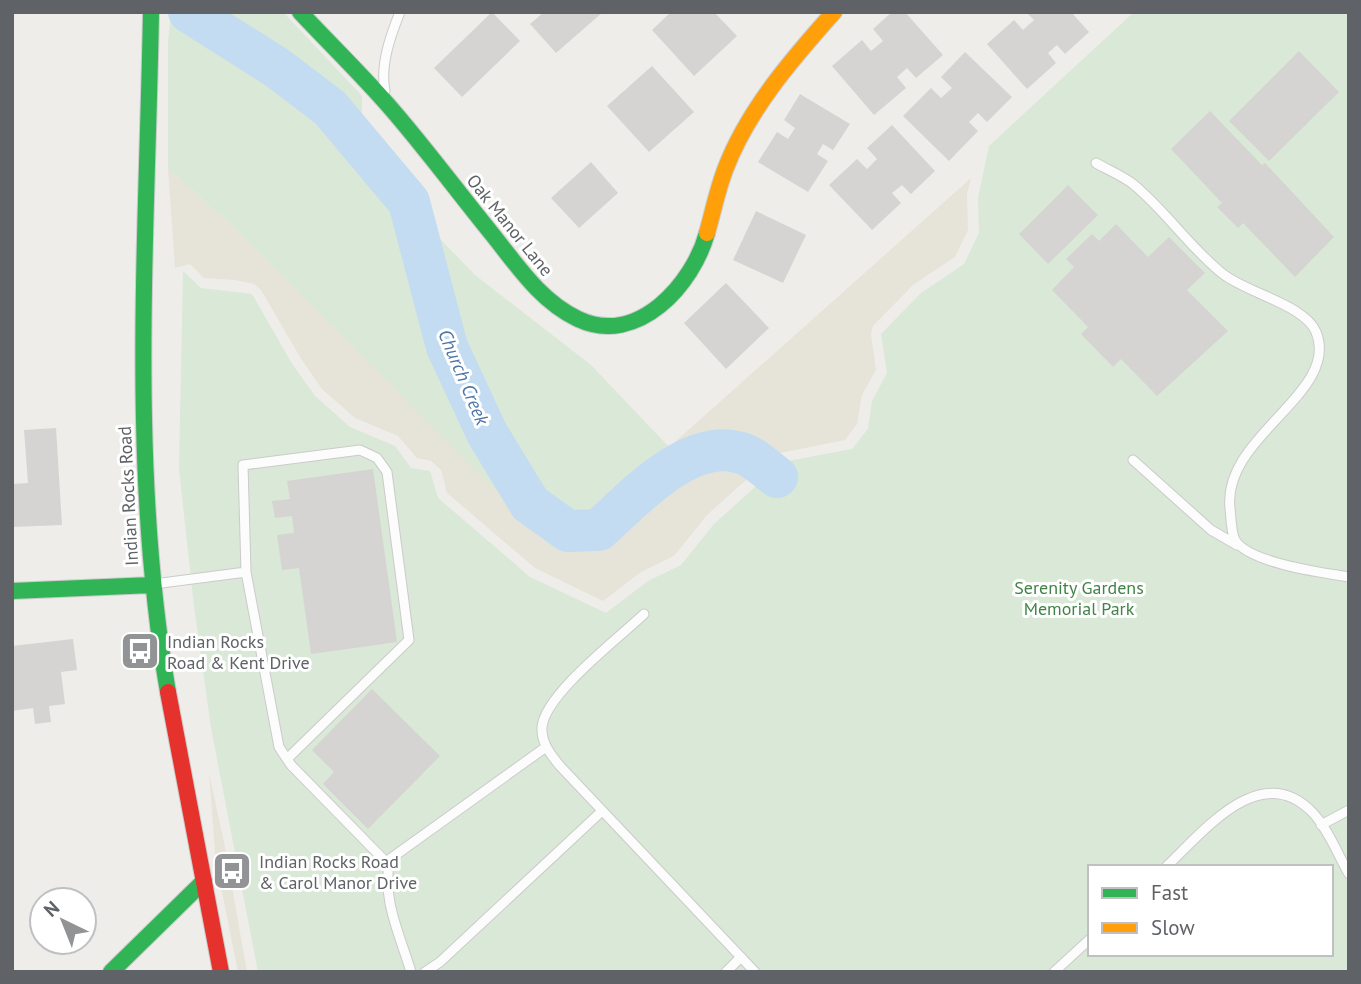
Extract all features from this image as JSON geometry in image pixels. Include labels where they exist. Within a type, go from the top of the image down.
[{"type":"street","name":"Indian Rocks Road","points":[[151,12],[143,441],[152,585],[220,972]]},
{"type":"street","name":"Oak Manor Lane","points":[[300,12],[388,105],[540,292],[568,312],[592,324],[622,324],[650,314],[679,288],[696,262],[729,159],[770,94],[834,12]]},
{"type":"street","points":[[12,592],[152,585]]},
{"type":"street","points":[[111,972],[204,881]]},
{"type":"lane","points":[[388,105],[382,79],[390,38],[400,12]]},
{"type":"lane","points":[[1096,163],[1132,183],[1224,275],[1306,317],[1316,333],[1318,355],[1312,374],[1297,396],[1237,466],[1228,492],[1234,539],[1245,550]]},
{"type":"lane","points":[[287,759],[409,640],[387,472],[377,458],[360,450],[243,465],[246,572],[279,747],[287,759],[389,865]]},
{"type":"lane","points":[[1133,460],[1211,530],[1245,550],[1295,568],[1349,577]]},
{"type":"lane","points":[[152,585],[246,572]]},
{"type":"lane","points":[[644,614],[560,694],[548,710],[542,728],[546,747],[602,811],[755,972]]},
{"type":"lane","points":[[411,972],[388,899],[386,875],[389,865],[404,847],[546,747]]},
{"type":"lane","points":[[1168,865],[1227,809],[1249,796],[1266,793],[1289,798],[1312,812],[1349,874]]},
{"type":"lane","points":[[1321,825],[1349,810]]},
{"type":"lane","points":[[425,972],[440,962],[602,811]]},
{"type":"lane","points":[[1055,972],[1088,941]]},
{"type":"lane","points":[[726,972],[741,957]]},
{"type":"shaded area","points":[[168,169],[231,224],[555,549],[971,178],[967,194],[968,230],[955,257],[913,285],[873,326],[871,334],[876,370],[862,395],[857,424],[845,440],[775,454],[707,515],[674,556],[641,572],[603,601],[535,568],[447,493],[441,470],[431,461],[417,458],[398,436],[355,418],[322,389],[261,290],[254,284],[204,278],[190,264],[175,268]]},
{"type":"shaded area","points":[[209,773],[247,972],[238,972],[220,882]]},
{"type":"green space","points":[[171,12],[283,12],[362,96],[362,140],[412,210],[475,275],[591,365],[669,447],[555,550],[231,224],[168,169],[168,43]]},
{"type":"green space","name":"Serenity Gardens Memorial Park","points":[[1134,12],[1349,12],[1349,972],[258,972],[211,728],[179,469],[183,271],[201,288],[252,294],[291,362],[315,396],[350,427],[395,446],[411,468],[430,471],[438,498],[530,577],[606,613],[648,581],[681,565],[714,524],[783,462],[852,449],[868,429],[872,401],[887,373],[881,334],[921,293],[964,264],[979,233],[978,198],[989,146]]},
{"type":"building","points":[[492,12],[520,41],[462,97],[434,68]]},
{"type":"building","points":[[544,12],[603,12],[556,53],[530,24]]},
{"type":"building","points":[[671,12],[714,12],[737,36],[694,76],[652,30]]},
{"type":"building","points":[[892,12],[905,12],[943,55],[916,78],[907,68],[897,77],[906,88],[874,115],[832,66],[862,40],[871,51],[883,41],[873,29]]},
{"type":"building","points":[[1026,12],[1071,12],[1089,32],[1065,54],[1057,45],[1048,53],[1056,63],[1027,89],[987,44],[1014,20],[1023,30],[1034,20]]},
{"type":"building","points":[[1299,51],[1339,92],[1269,161],[1229,121]]},
{"type":"building","points":[[965,52],[1012,97],[987,122],[978,113],[969,122],[978,131],[949,161],[903,116],[931,88],[941,98],[952,88],[941,77]]},
{"type":"building","points":[[652,66],[694,112],[649,152],[607,106]]},
{"type":"building","points":[[800,94],[850,124],[833,150],[823,144],[817,154],[828,161],[808,192],[758,162],[777,132],[788,139],[795,128],[784,120]]},
{"type":"building","points":[[1210,111],[1262,165],[1265,163],[1334,237],[1295,277],[1243,223],[1238,228],[1217,207],[1222,203],[1171,149]]},
{"type":"building","points":[[892,125],[935,171],[911,194],[902,185],[892,193],[901,203],[872,230],[829,185],[857,159],[867,169],[877,159],[867,148]]},
{"type":"building","points":[[591,162],[618,193],[579,228],[551,198]]},
{"type":"building","points":[[1068,185],[1098,215],[1048,264],[1019,234]]},
{"type":"building","points":[[756,211],[806,235],[783,283],[733,260]]},
{"type":"building","points":[[1116,224],[1148,257],[1169,237],[1205,273],[1187,290],[1228,331],[1157,396],[1121,359],[1113,367],[1081,334],[1088,327],[1052,290],[1074,267],[1066,259],[1092,234],[1099,241]]},
{"type":"building","points":[[726,283],[769,328],[726,369],[684,323]]},
{"type":"building","points":[[56,428],[62,525],[12,527],[12,484],[28,483],[24,430]]},
{"type":"building","points":[[373,469],[397,642],[311,654],[299,568],[282,570],[277,535],[294,533],[292,516],[275,518],[272,501],[290,499],[287,481]]},
{"type":"building","points":[[73,639],[77,670],[61,672],[65,704],[49,706],[51,722],[35,724],[33,708],[12,711],[12,646]]},
{"type":"building","points":[[372,689],[440,756],[368,829],[323,784],[334,772],[312,750]]},
{"type":"waterway","name":"Church Creek","points":[[189,12],[276,67],[330,108],[409,202],[447,347],[487,433],[530,504],[568,531],[599,530],[645,488],[683,462],[702,453],[722,450],[741,453],[777,477]]},
{"type":"traffic: fast","points":[[151,12],[144,267],[144,438],[156,608],[168,692]]},
{"type":"traffic: fast","points":[[300,12],[367,81],[530,281],[552,302],[578,319],[600,325],[622,325],[641,318],[660,306],[689,272],[707,233]]},
{"type":"traffic: fast","points":[[12,591],[152,585]]},
{"type":"traffic: fast","points":[[111,972],[204,881]]},
{"type":"traffic: slow","points":[[707,233],[725,170],[745,127],[772,86],[834,12]]},
{"type":"traffic: jam","points":[[168,692],[221,972]]},
{"type":"place","name":"Indian Rocks Road & Kent Drive","points":[[140,651]]},
{"type":"place","name":"Indian Rocks Road & Carol Manor Drive","points":[[232,871]]}]
